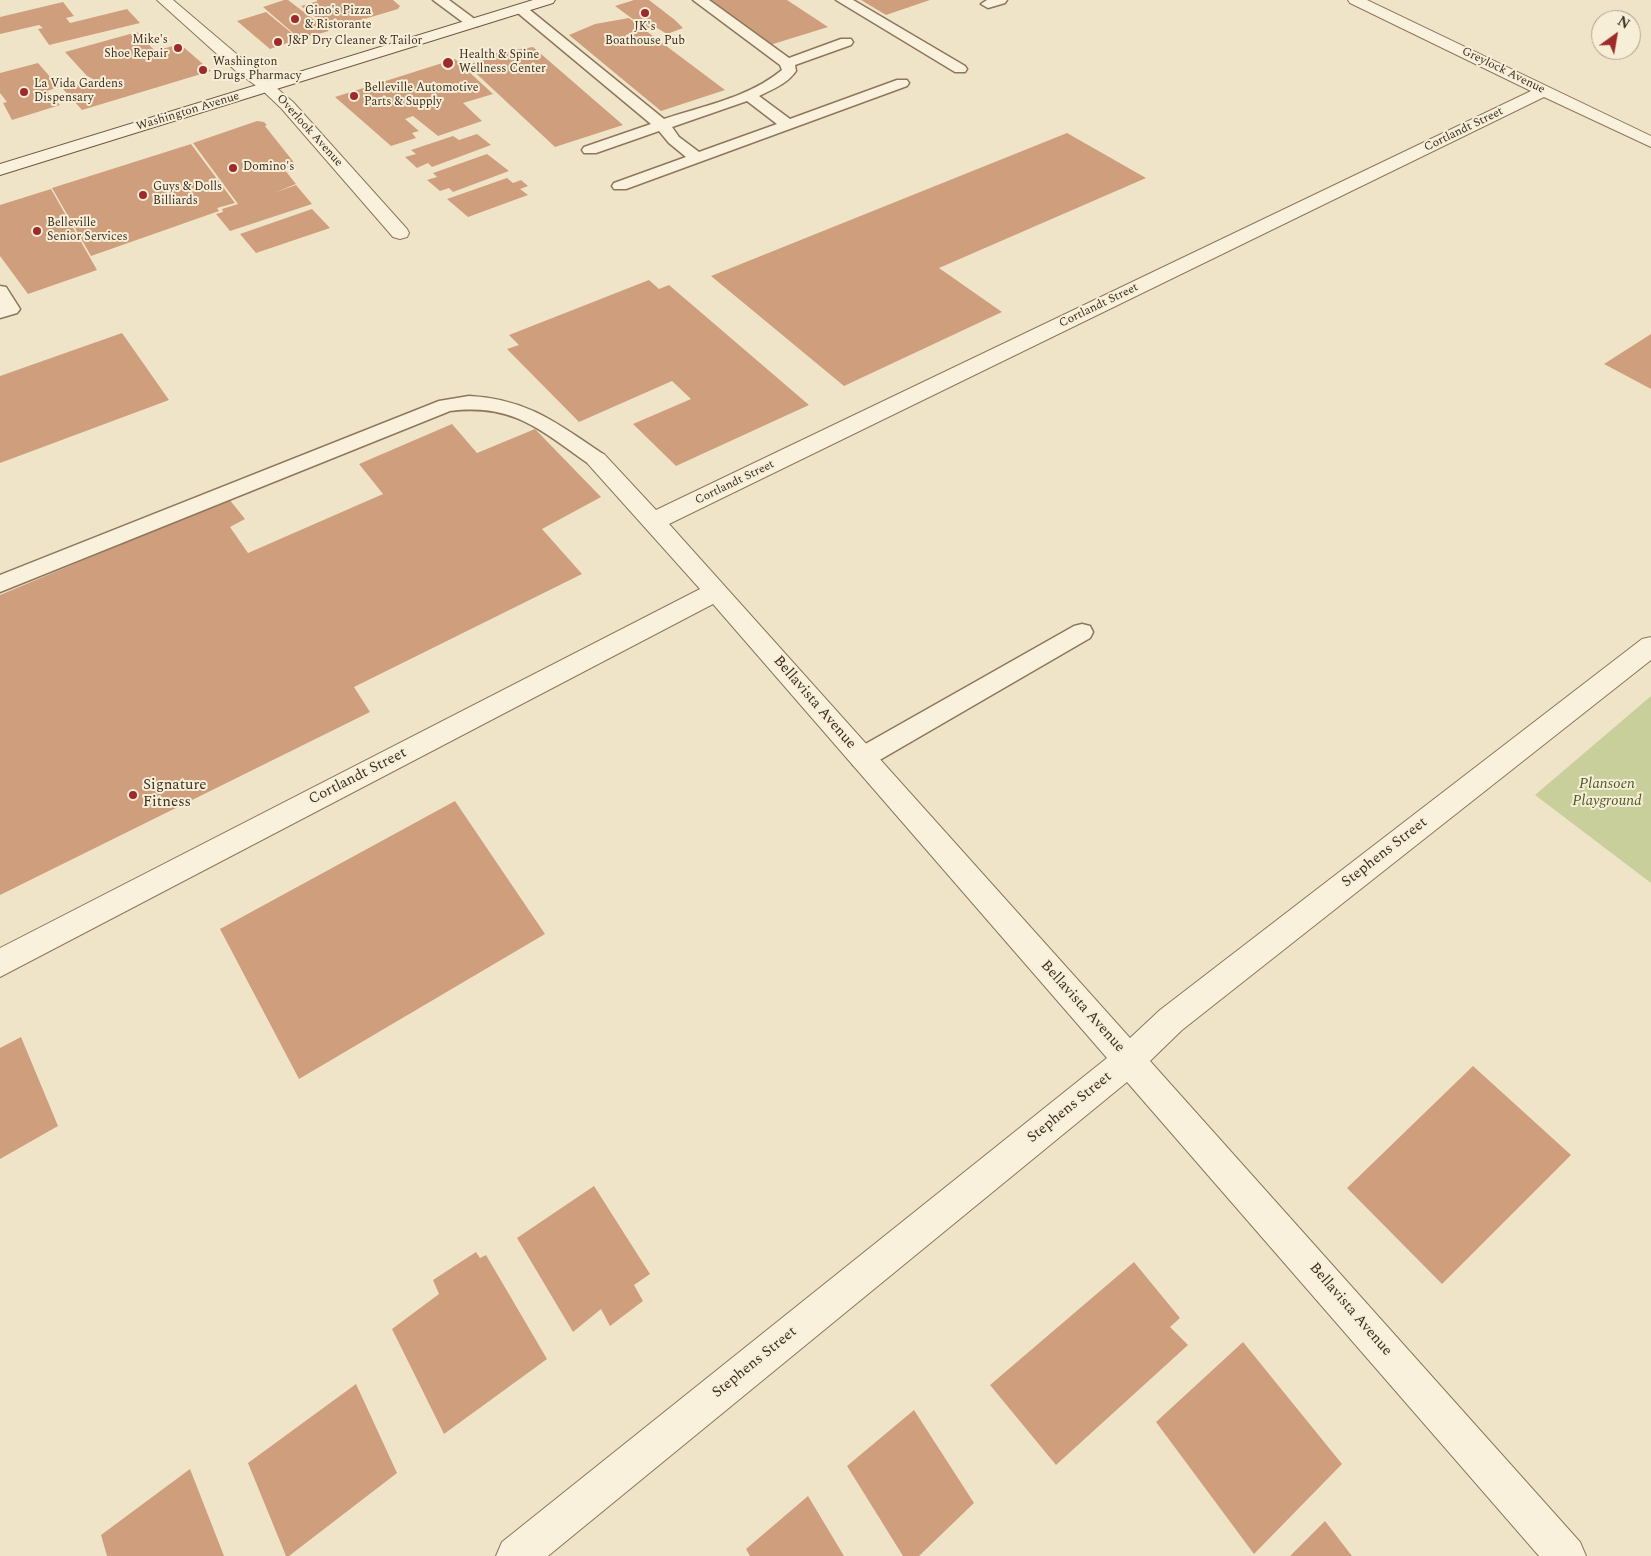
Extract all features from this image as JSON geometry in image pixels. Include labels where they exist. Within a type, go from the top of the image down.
[{"type":"street","name":"Overlook Avenue","points":[[164,0],[243,70],[268,87],[287,105],[400,233]]},
{"type":"street","name":"Washington Avenue","points":[[0,170],[548,0]]},
{"type":"street","name":"Greylock Avenue","points":[[1355,0],[1651,142]]},
{"type":"street","name":"Cortlandt Street","points":[[654,522],[1544,91]]},
{"type":"street","name":"Bellavista Avenue","points":[[596,459],[716,592],[1566,1556]]},
{"type":"street","name":"Cortlandt Street","points":[[0,963],[716,592]]},
{"type":"street","name":"Stephens Street","points":[[516,1556],[1129,1060],[1171,1020],[1651,646]]},
{"type":"lane","points":[[440,0],[473,24]]},
{"type":"lane","points":[[590,150],[749,96],[783,78],[788,71],[787,62],[700,0]]},
{"type":"lane","points":[[843,0],[960,69]]},
{"type":"lane","points":[[520,9],[662,125],[674,140],[697,158]]},
{"type":"lane","points":[[787,62],[846,42]]},
{"type":"lane","points":[[620,186],[902,83]]},
{"type":"lane","points":[[749,96],[788,125]]},
{"type":"lane","points":[[0,291],[11,309],[0,313]]},
{"type":"lane","points":[[0,584],[446,405],[476,401],[508,406],[527,414],[596,459]]},
{"type":"lane","points":[[862,758],[1082,632]]},
{"type":"green space","name":"Plansoen Playground","points":[[1651,696],[1651,883],[1535,795]]},
{"type":"building","name":"Gino's Pizza & Ristorante","points":[[288,0],[329,31],[300,39],[263,7]]},
{"type":"building","points":[[316,0],[393,0],[400,6],[398,9],[331,29],[301,6],[318,1]]},
{"type":"building","name":"JK's Boathouse Pub","points":[[634,0],[649,0],[683,28],[667,34],[657,28],[645,28],[615,6]]},
{"type":"building","points":[[704,0],[787,0],[828,27],[770,45]]},
{"type":"building","points":[[861,0],[930,0],[886,15]]},
{"type":"building","points":[[63,2],[74,16],[66,18],[70,23],[127,9],[140,23],[49,45],[38,29],[43,28],[39,25],[0,34],[0,17]]},
{"type":"building","points":[[266,12],[299,39],[270,49],[237,21]]},
{"type":"building","points":[[629,18],[725,90],[661,111],[569,35],[595,24]]},
{"type":"building","points":[[137,32],[155,51],[180,44],[211,71],[82,110],[63,89],[95,80],[87,76],[65,52]]},
{"type":"building","points":[[533,47],[623,125],[555,147],[467,65],[492,57],[490,56],[497,53]]},
{"type":"building","points":[[455,59],[493,94],[463,103],[482,121],[438,136],[413,116],[405,119],[419,131],[412,133],[416,138],[391,146],[335,97]]},
{"type":"building","name":"La Vida Gardens Dispensary","points":[[38,63],[59,87],[47,91],[60,105],[12,120],[3,103],[7,102],[0,93],[0,73]]},
{"type":"building","points":[[257,121],[264,122],[267,125],[265,126],[296,165],[284,169],[296,184],[274,193],[296,185],[312,204],[230,231],[216,214],[223,212],[222,209],[238,204],[193,143]]},
{"type":"building","points":[[1067,133],[1146,178],[939,268],[1002,312],[844,386],[711,276]]},
{"type":"building","points":[[477,134],[491,145],[432,167],[428,163],[417,168],[405,157],[416,154],[411,150],[453,136],[459,140]]},
{"type":"building","name":"Guys & Dolls Billiards","points":[[191,144],[235,203],[217,208],[219,211],[91,256],[52,188]]},
{"type":"building","points":[[487,154],[509,171],[453,192],[449,188],[440,191],[427,180],[437,177],[433,173]]},
{"type":"building","points":[[507,178],[513,183],[521,180],[528,186],[520,189],[528,195],[468,217],[447,199]]},
{"type":"building","name":"Belleville Senior Services","points":[[51,189],[97,270],[28,294],[0,256],[0,205]]},
{"type":"building","points":[[312,209],[330,228],[256,253],[240,234]]},
{"type":"building","points":[[649,280],[659,289],[669,285],[809,405],[676,466],[633,424],[691,399],[672,381],[579,422],[507,349],[519,345],[509,335]]},
{"type":"building","points":[[122,333],[169,400],[0,463],[0,376]]},
{"type":"building","points":[[1651,334],[1651,389],[1604,364]]},
{"type":"building","points":[[452,424],[477,453],[535,429],[601,497],[542,529],[582,574],[354,687],[370,712],[0,895],[0,595],[229,499],[245,519],[230,527],[248,553],[383,494],[359,464]]},
{"type":"building","points":[[455,801],[545,934],[299,1079],[220,929]]},
{"type":"building","points":[[21,1037],[58,1126],[0,1159],[0,1048]]},
{"type":"building","points":[[1473,1066],[1571,1155],[1442,1284],[1347,1188]]},
{"type":"building","points":[[594,1186],[650,1274],[634,1285],[643,1301],[610,1326],[601,1309],[573,1332],[517,1238]]},
{"type":"building","points":[[476,1252],[480,1258],[486,1255],[547,1359],[444,1434],[392,1329],[439,1294],[433,1280]]},
{"type":"building","points":[[1134,1262],[1180,1318],[1170,1327],[1188,1345],[1056,1465],[990,1385]]},
{"type":"building","points":[[1243,1342],[1342,1464],[1254,1554],[1156,1422]]},
{"type":"building","points":[[356,1384],[397,1473],[289,1556],[286,1556],[248,1463]]},
{"type":"building","points":[[914,1410],[974,1503],[919,1556],[903,1556],[847,1466]]},
{"type":"building","points":[[190,1469],[224,1556],[107,1556],[101,1535]]},
{"type":"building","points":[[808,1496],[844,1556],[750,1556],[746,1549]]},
{"type":"building","points":[[1325,1521],[1352,1556],[1290,1556]]},
{"type":"place","name":"JK's Boathouse Pub","points":[[645,13]]},
{"type":"place","name":"Gino's Pizza & Ristorante","points":[[295,19]]},
{"type":"place","name":"J&P Dry Cleaner & Tailor","points":[[278,42]]},
{"type":"place","name":"Mike's Shoe Repair","points":[[178,48]]},
{"type":"place","name":"Health & Spine Wellness Center","points":[[448,63]]},
{"type":"place","name":"Washington Drugs Pharmacy","points":[[203,70]]},
{"type":"place","name":"La Vida Gardens Dispensary","points":[[24,92]]},
{"type":"place","name":"Belleville Automotive Parts & Supply","points":[[354,96]]},
{"type":"place","name":"Domino's","points":[[233,168]]},
{"type":"place","name":"Guys & Dolls Billiards","points":[[143,195]]},
{"type":"place","name":"Belleville Senior Services","points":[[37,231]]},
{"type":"place","name":"Signature Fitness","points":[[133,795]]}]
